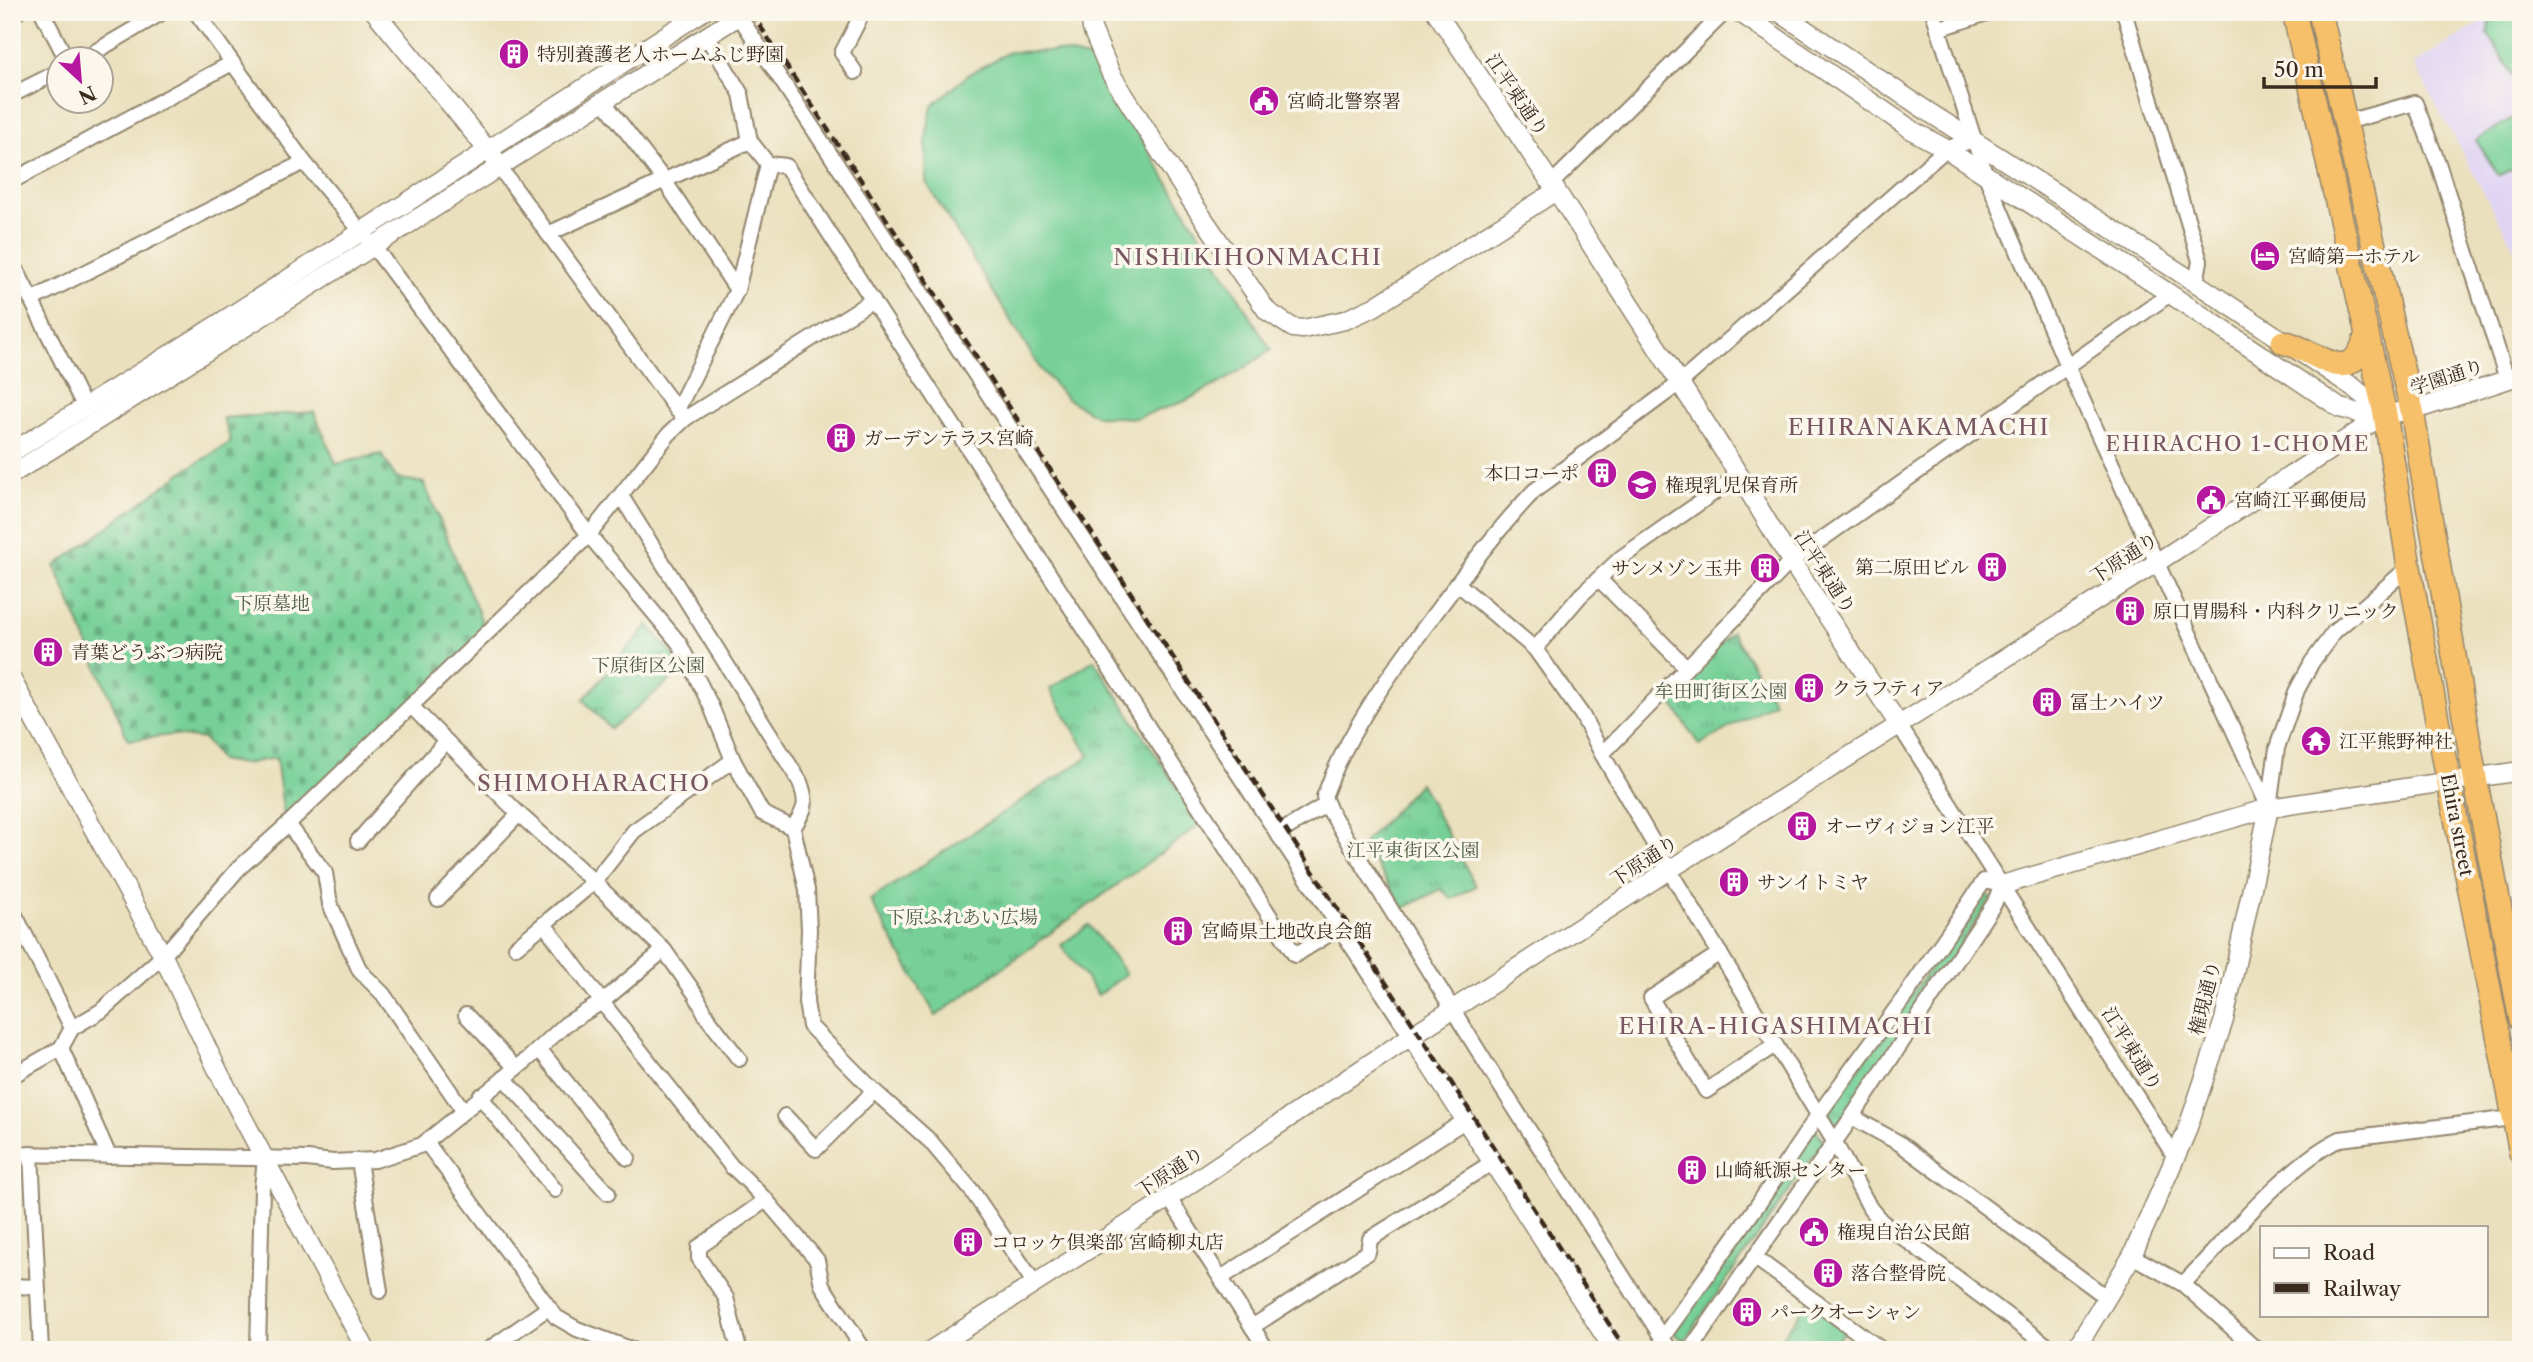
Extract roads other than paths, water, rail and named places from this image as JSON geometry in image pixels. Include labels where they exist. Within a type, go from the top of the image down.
[{"type":"highway","name":"Ehira street","points":[[2294,12],[2385,414],[2409,567],[2521,1153]]},
{"type":"highway","name":"Ehira street","points":[[2320,12],[2412,411],[2475,778],[2521,1020]]},
{"type":"highway","points":[[2283,342],[2300,346],[2338,366],[2350,363],[2358,357],[2367,333]]},
{"type":"street","points":[[12,15],[18,12]]},
{"type":"street","points":[[42,12],[60,46]]},
{"type":"street","points":[[105,46],[163,12]]},
{"type":"street","points":[[196,12],[304,162],[373,247],[589,535],[679,643],[710,704],[733,760],[761,813],[793,828]]},
{"type":"street","points":[[375,12],[489,150],[681,414]]},
{"type":"street","points":[[12,452],[195,339],[702,12]]},
{"type":"street","points":[[855,72],[842,53],[863,12]]},
{"type":"street","points":[[1090,12],[1091,29],[1111,74],[1190,200],[1267,311],[1293,328],[1303,329],[1345,320],[1374,307],[1554,187],[1722,15],[1720,12]]},
{"type":"street","name":"江平東通り","points":[[1436,12],[1681,382],[1791,561],[2175,1157]]},
{"type":"street","points":[[1739,12],[1915,132],[1946,149],[2170,294],[2340,408],[2367,415],[2385,414]]},
{"type":"street","points":[[1779,12],[2353,387],[2385,414]]},
{"type":"street","points":[[1933,12],[1986,176],[2067,366],[2269,808]]},
{"type":"street","points":[[1938,29],[1990,12]]},
{"type":"street","points":[[2124,12],[2200,261],[2196,283]]},
{"type":"street","points":[[12,474],[742,14],[1614,1350]]},
{"type":"street","points":[[707,37],[741,94],[750,141],[768,164],[786,166],[1295,955],[1339,928]]},
{"type":"street","points":[[12,181],[232,63]]},
{"type":"street","points":[[12,95],[46,78]]},
{"type":"street","points":[[604,102],[664,180],[737,290]]},
{"type":"street","points":[[2346,122],[2415,103],[2517,378]]},
{"type":"street","points":[[1973,140],[1946,149],[1681,382],[1534,491],[1457,583],[1375,697],[1329,781],[1324,797],[1454,1009],[1666,1344],[1818,1115],[1906,995],[1984,881],[2002,885],[2269,808],[2521,771]]},
{"type":"street","points":[[548,234],[750,141]]},
{"type":"street","points":[[33,299],[304,162]]},
{"type":"street","points":[[12,1076],[61,1048],[72,1028],[101,1011],[163,956],[239,868],[589,535],[669,434],[681,414],[737,290],[768,164]]},
{"type":"street","points":[[12,261],[84,406]]},
{"type":"street","points":[[1602,754],[1791,561],[2170,294]]},
{"type":"street","points":[[681,414],[873,300]]},
{"type":"street","name":"学園通り","points":[[2385,414],[2412,411],[2517,378]]},
{"type":"street","name":"下原通り","points":[[930,1350],[1169,1198],[1411,1036],[1669,870],[2157,562],[2385,414]]},
{"type":"street","points":[[1535,649],[1580,596],[1622,557],[1739,475]]},
{"type":"street","points":[[621,496],[800,782],[807,801],[793,828],[807,890],[809,930],[806,1002],[810,1026],[874,1091],[930,1141],[964,1181],[1035,1284]]},
{"type":"street","points":[[2269,808],[2277,748],[2297,690],[2312,662],[2334,632],[2409,567]]},
{"type":"street","points":[[1599,579],[1686,667]]},
{"type":"street","points":[[1457,583],[1535,649],[1582,715],[1669,870],[1834,1140],[1870,1208],[1881,1221],[2053,1350]]},
{"type":"street","points":[[12,680],[19,710],[163,956],[219,1073],[366,1350]]},
{"type":"street","points":[[411,706],[519,814],[664,950],[696,995],[707,1017],[739,1059]]},
{"type":"street","points":[[358,841],[446,741]]},
{"type":"street","points":[[516,947],[594,882],[634,831],[733,760]]},
{"type":"street","points":[[1278,834],[1327,803]]},
{"type":"street","name":"権現通り","points":[[2075,1350],[2132,1256],[2186,1133],[2224,1020],[2269,808]]},
{"type":"street","points":[[438,899],[519,814]]},
{"type":"street","points":[[288,824],[325,873],[330,905],[360,971],[383,994],[463,1110]]},
{"type":"street","points":[[1690,1350],[1852,1117],[1994,904],[2002,885]]},
{"type":"street","points":[[12,909],[72,1028]]},
{"type":"street","points":[[544,924],[601,1002],[732,1167],[766,1200],[817,1260],[822,1285],[864,1350]]},
{"type":"street","points":[[13,1151],[108,1156],[375,1160],[426,1142],[566,1024],[601,1002],[664,950]]},
{"type":"street","points":[[1720,953],[1651,998],[1706,1091],[1775,1045]]},
{"type":"street","points":[[466,1015],[516,1068]]},
{"type":"street","points":[[61,1048],[108,1156]]},
{"type":"street","points":[[539,1049],[628,1158]]},
{"type":"street","points":[[504,1078],[608,1193]]},
{"type":"street","points":[[785,1116],[816,1149],[874,1091]]},
{"type":"street","points":[[480,1096],[555,1190]]},
{"type":"street","points":[[1852,1117],[1899,1143],[2106,1297]]},
{"type":"street","points":[[2183,1284],[2276,1187],[2322,1147],[2340,1139],[2513,1118]]},
{"type":"street","points":[[1221,1278],[1466,1120]]},
{"type":"street","points":[[426,1142],[548,1308],[566,1324],[633,1350]]},
{"type":"street","points":[[31,1154],[41,1350]]},
{"type":"street","points":[[258,1350],[265,1159]]},
{"type":"street","points":[[359,1161],[380,1291]]},
{"type":"street","points":[[1252,1327],[1368,1252],[1370,1239],[1493,1162]]},
{"type":"street","points":[[1169,1198],[1267,1350]]},
{"type":"street","points":[[738,1350],[726,1298],[699,1258],[698,1251],[699,1247],[766,1200]]},
{"type":"street","points":[[2132,1256],[2183,1284],[2257,1350]]},
{"type":"street","points":[[1754,1257],[1882,1350]]},
{"type":"street","points":[[12,1286],[37,1286]]},
{"type":"street","points":[[488,1350],[548,1308]]},
{"type":"railway","points":[[751,12],[1626,1350]]},
{"type":"place","name":"特別養護老人ホームふじ野園","points":[[514,54]]},
{"type":"place","name":"宮崎北警察署","points":[[1264,101]]},
{"type":"place","name":"宮崎第一ホテル","points":[[2265,256]]},
{"type":"place","name":"ガーデンテラス宮崎","points":[[841,438]]},
{"type":"place","name":"本口コーポ","points":[[1602,473]]},
{"type":"place","name":"権現乳児保育所","points":[[1642,485]]},
{"type":"place","name":"宮崎江平郵便局","points":[[2211,500]]},
{"type":"place","name":"第二原田ビル","points":[[1992,567]]},
{"type":"place","name":"サンメゾン玉井","points":[[1765,568]]},
{"type":"place","name":"原口胃腸科・内科クリニック","points":[[2130,611]]},
{"type":"place","name":"青葉どうぶつ病院","points":[[48,652]]},
{"type":"place","name":"クラフティア","points":[[1809,688]]},
{"type":"place","name":"冨士ハイツ","points":[[2047,702]]},
{"type":"place","name":"江平熊野神社","points":[[2316,741]]},
{"type":"place","name":"オーヴィジョン江平","points":[[1802,826]]},
{"type":"place","name":"サンイトミヤ","points":[[1734,882]]},
{"type":"place","name":"宮崎県土地改良会館","points":[[1178,931]]},
{"type":"place","name":"山崎紙源センター","points":[[1692,1170]]},
{"type":"place","name":"権現自治公民館","points":[[1814,1232]]},
{"type":"place","name":"コロッケ倶楽部 宮崎柳丸店","points":[[968,1242]]},
{"type":"place","name":"落合整骨院","points":[[1828,1273]]},
{"type":"place","name":"パークオーシャン","points":[[1747,1312]]},
{"type":"district","name":"NISHIKIHONMACHI","points":[[1248,257]]},
{"type":"district","name":"EHIRANAKAMACHI","points":[[1919,427]]},
{"type":"district","name":"EHIRACHO 1-CHOME","points":[[2238,443]]},
{"type":"district","name":"SHIMOHARACHO","points":[[594,783]]},
{"type":"district","name":"EHIRA-HIGASHIMACHI","points":[[1776,1026]]},
{"type":"park label","name":"下原墓地","points":[[272,603]]},
{"type":"park label","name":"下原街区公園","points":[[648,665]]},
{"type":"park label","name":"牟田町街区公園","points":[[1721,691]]},
{"type":"park label","name":"江平東街区公園","points":[[1413,850]]},
{"type":"park label","name":"下原ふれあい広場","points":[[962,917]]}]
